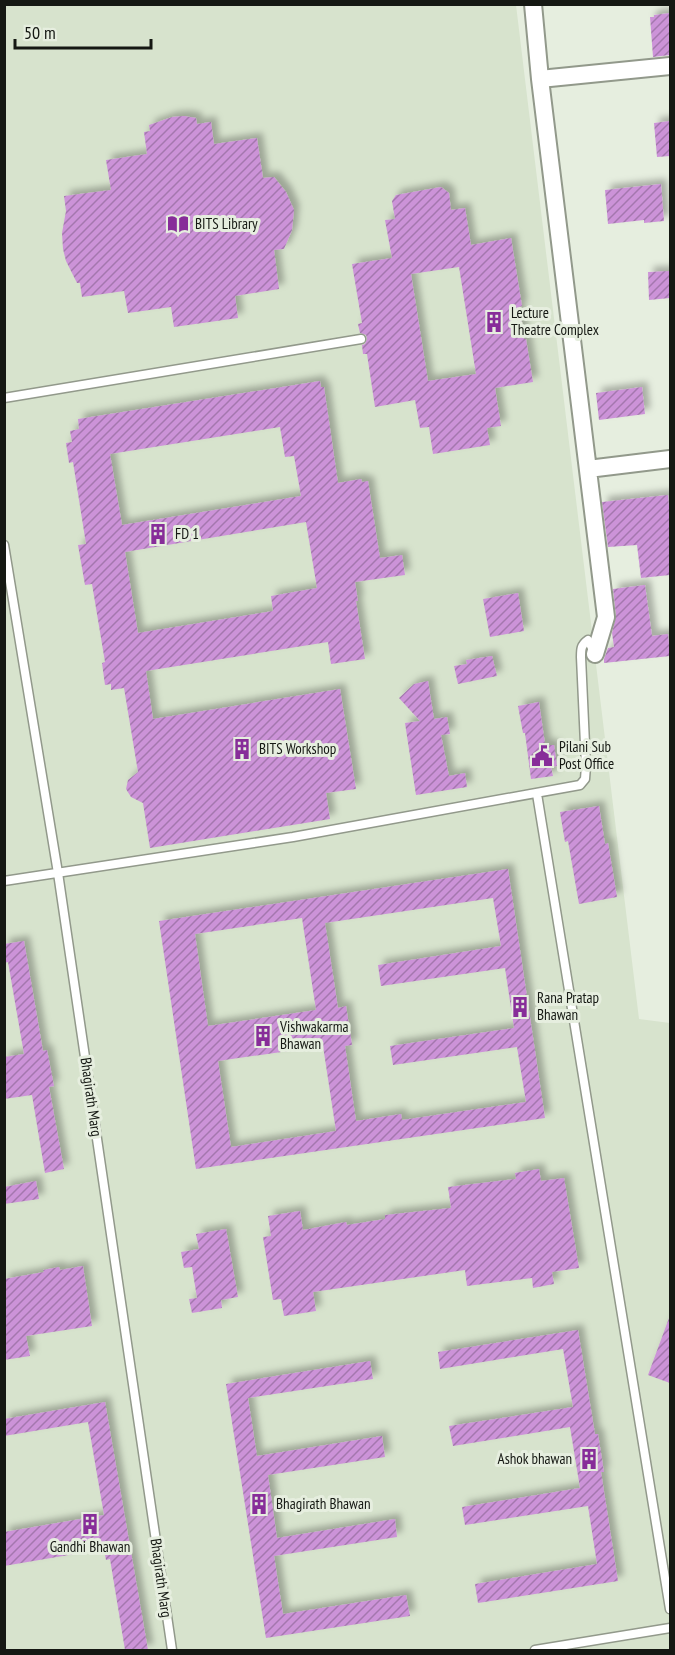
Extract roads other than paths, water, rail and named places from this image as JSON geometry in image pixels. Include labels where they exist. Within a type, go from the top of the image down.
[{"type":"street","points":[[533,4],[540,79],[606,617],[595,654]]},
{"type":"street","points":[[540,79],[670,66]]},
{"type":"street","points":[[588,468],[670,459]]},
{"type":"lane","points":[[4,398],[361,339]]},
{"type":"lane","name":"Bhagirath Marg","points":[[4,545],[58,873],[172,1650]]},
{"type":"lane","points":[[4,881],[293,837],[580,785],[585,779],[586,766],[581,657],[582,646],[588,640],[595,654]]},
{"type":"lane","points":[[537,794],[670,1609]]},
{"type":"lane","points":[[535,1650],[670,1628]]},
{"type":"place","name":"BITS Library","points":[[178,224]]},
{"type":"place","name":"Lecture Theatre Complex","points":[[494,322]]},
{"type":"place","name":"FD 1","points":[[158,534]]},
{"type":"place","name":"BITS Workshop","points":[[242,749]]},
{"type":"place","name":"Pilani Sub Post Office","points":[[542,756]]},
{"type":"place","name":"Rana Pratap Bhawan","points":[[520,1007]]},
{"type":"place","name":"Vishwakarma Bhawan","points":[[263,1036]]},
{"type":"place","name":"Ashok bhawan","points":[[589,1459]]},
{"type":"place","name":"Bhagirath Bhawan","points":[[259,1504]]},
{"type":"place","name":"Gandhi Bhawan","points":[[90,1524]]}]
